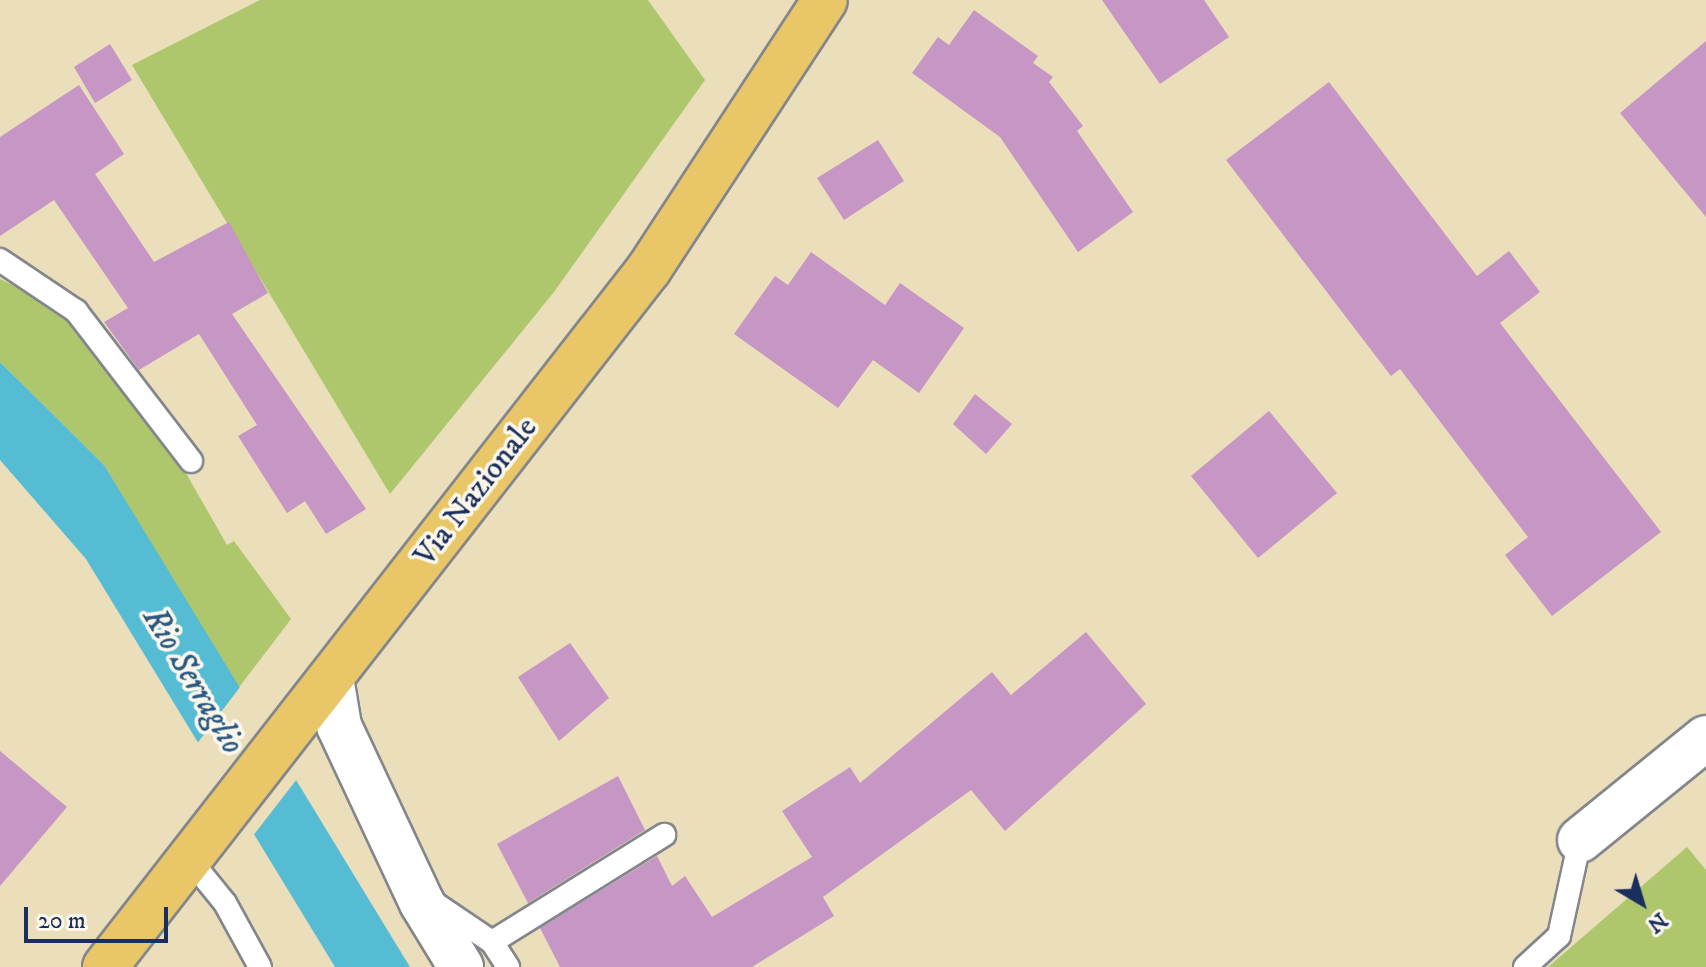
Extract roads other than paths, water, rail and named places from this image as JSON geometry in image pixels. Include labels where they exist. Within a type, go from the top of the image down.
[{"type":"main road","name":"Via Nazionale","points":[[105,967],[649,269],[825,0]]},
{"type":"street","points":[[331,678],[339,726],[422,903],[476,955]]},
{"type":"street","points":[[1580,840],[1706,738]]},
{"type":"lane","points":[[0,260],[76,311],[191,461]]},
{"type":"lane","points":[[476,955],[664,835]]},
{"type":"lane","points":[[1525,967],[1559,936],[1580,840]]},
{"type":"lane","points":[[195,853],[260,967]]},
{"type":"lane","points":[[476,955],[508,967]]},
{"type":"water","name":"Rio Serraglio","points":[[0,362],[104,465],[410,967],[335,967],[86,559],[0,460]]}]
